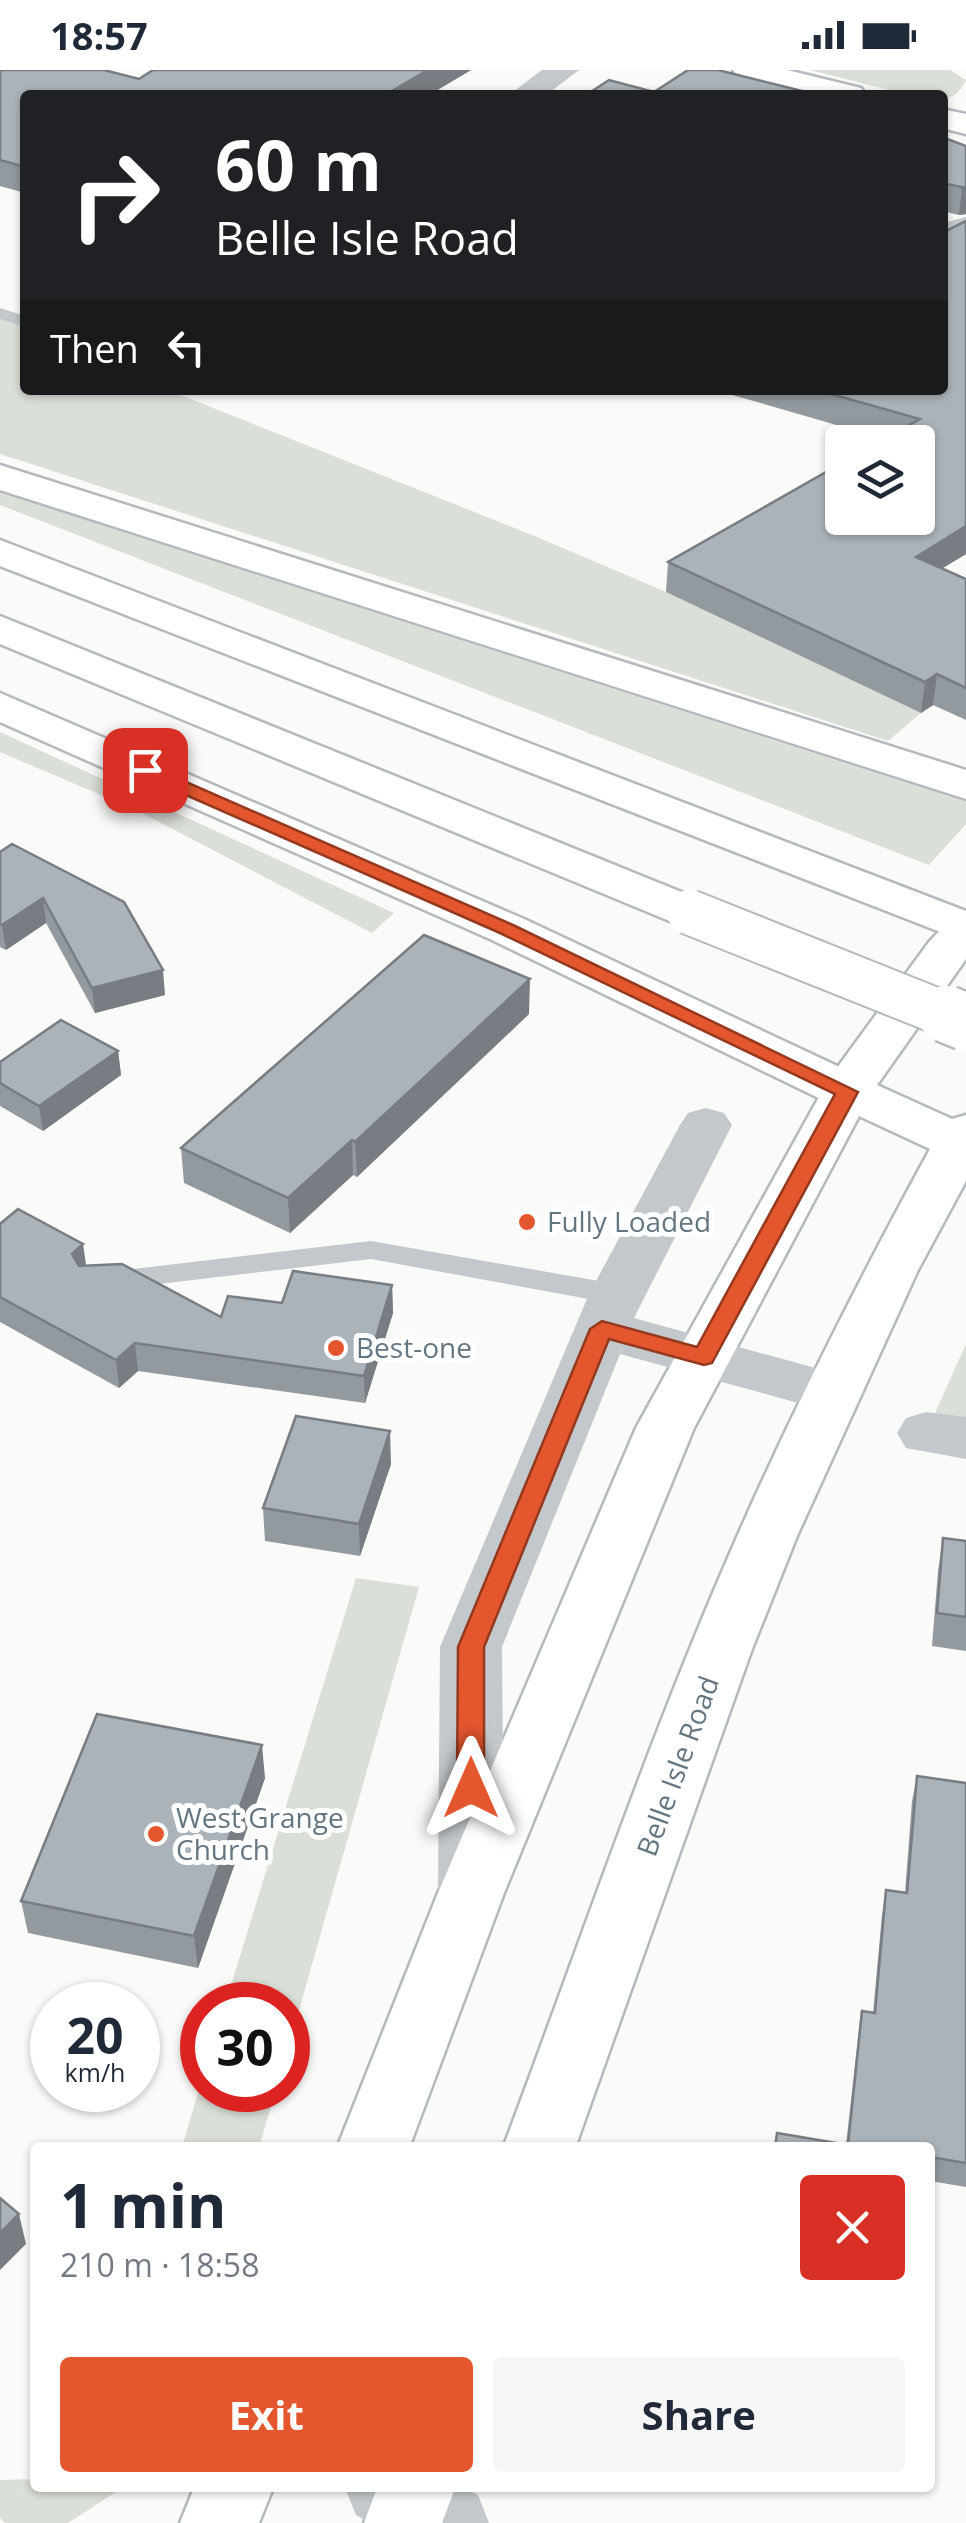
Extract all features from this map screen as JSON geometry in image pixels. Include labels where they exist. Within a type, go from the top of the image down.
[{"type":"main road","points":[[750,70],[830,90]]},
{"type":"main road","points":[[0,476],[966,784]]},
{"type":"main road","points":[[0,552],[966,930],[946,952],[847,1092],[665,1428],[471,1893],[375,2142]]},
{"type":"main road","points":[[0,629],[966,1022]]},
{"type":"main road","points":[[0,706],[506,929],[847,1092],[963,1137]]},
{"type":"main road","name":"Belle Isle Road","points":[[542,2142],[721,1648],[767,1536],[891,1270],[963,1137]]},
{"type":"main road","points":[[219,2523],[232,2492]]},
{"type":"street","points":[[532,90],[563,70]]},
{"type":"street","points":[[471,1893],[471,1647],[609,1312],[706,1124]]},
{"type":"street","points":[[609,1312],[704,1357],[835,1393]]},
{"type":"lane","points":[[93,1282],[371,1250],[609,1312]]},
{"type":"shaded area","points":[[810,70],[950,70],[966,80],[950,97],[948,90],[892,90]]},
{"type":"shaded area","points":[[0,313],[20,323],[20,395],[181,395],[666,592],[921,713],[888,741],[0,454]]},
{"type":"shaded area","points":[[0,492],[966,802],[966,824],[929,865],[0,505]]},
{"type":"shaded area","points":[[0,732],[394,913],[372,933],[136,810],[0,752]]},
{"type":"shaded area","points":[[966,1344],[966,1438],[926,1433]]},
{"type":"shaded area","points":[[356,1578],[419,1587],[307,1982],[232,1982]]},
{"type":"shaded area","points":[[192,2112],[269,2112],[260,2142],[183,2142]]},
{"type":"shaded area","points":[[30,2479],[30,2492],[116,2492],[68,2523],[5,2523],[0,2518],[0,2480]]},
{"type":"building","points":[[0,70],[104,70],[139,79],[153,70],[428,70],[394,90],[20,90],[20,166],[0,160]]},
{"type":"building","points":[[688,70],[718,70],[798,90],[657,90]]},
{"type":"building","points":[[609,80],[646,90],[594,90]]},
{"type":"building","points":[[948,139],[966,146],[966,188],[948,184]]},
{"type":"building","points":[[966,221],[966,526],[916,557],[966,579],[966,688],[937,674],[925,682],[668,562],[825,473],[825,535],[935,535],[935,425],[909,425],[920,419],[835,395],[948,395],[948,230]]},
{"type":"building","points":[[12,844],[124,902],[163,970],[92,988],[43,898],[0,924],[0,852]]},
{"type":"building","points":[[424,935],[530,979],[355,1142],[352,1140],[288,1198],[181,1148]]},
{"type":"building","points":[[61,1020],[118,1051],[39,1106],[0,1083],[0,1062]]},
{"type":"building","points":[[18,1209],[83,1244],[72,1254],[79,1266],[122,1264],[221,1317],[228,1296],[282,1303],[293,1271],[392,1285],[364,1376],[135,1343],[116,1360],[0,1297],[0,1224]]},
{"type":"building","points":[[296,1416],[390,1431],[359,1524],[263,1508]]},
{"type":"building","points":[[943,1538],[966,1541],[966,1617],[937,1613]]},
{"type":"building","name":"West Grange Church","points":[[97,1714],[262,1745],[194,1936],[21,1901]]},
{"type":"building","points":[[917,1776],[966,1783],[966,2163],[935,2158],[935,2142],[848,2142],[862,2011],[875,2013],[886,1890],[907,1893]]},
{"type":"building","points":[[777,2133],[830,2142],[776,2142]]},
{"type":"building","points":[[0,2198],[19,2214],[0,2233]]},
{"type":"place","name":"Fully Loaded","points":[[527,1222]]},
{"type":"place","name":"Best-one","points":[[336,1348]]},
{"type":"place","name":"West Grange Church","points":[[156,1834]]},
{"type":"route","points":[[145,770],[506,929],[847,1092],[704,1357],[602,1329],[471,1647],[471,1788]]}]
